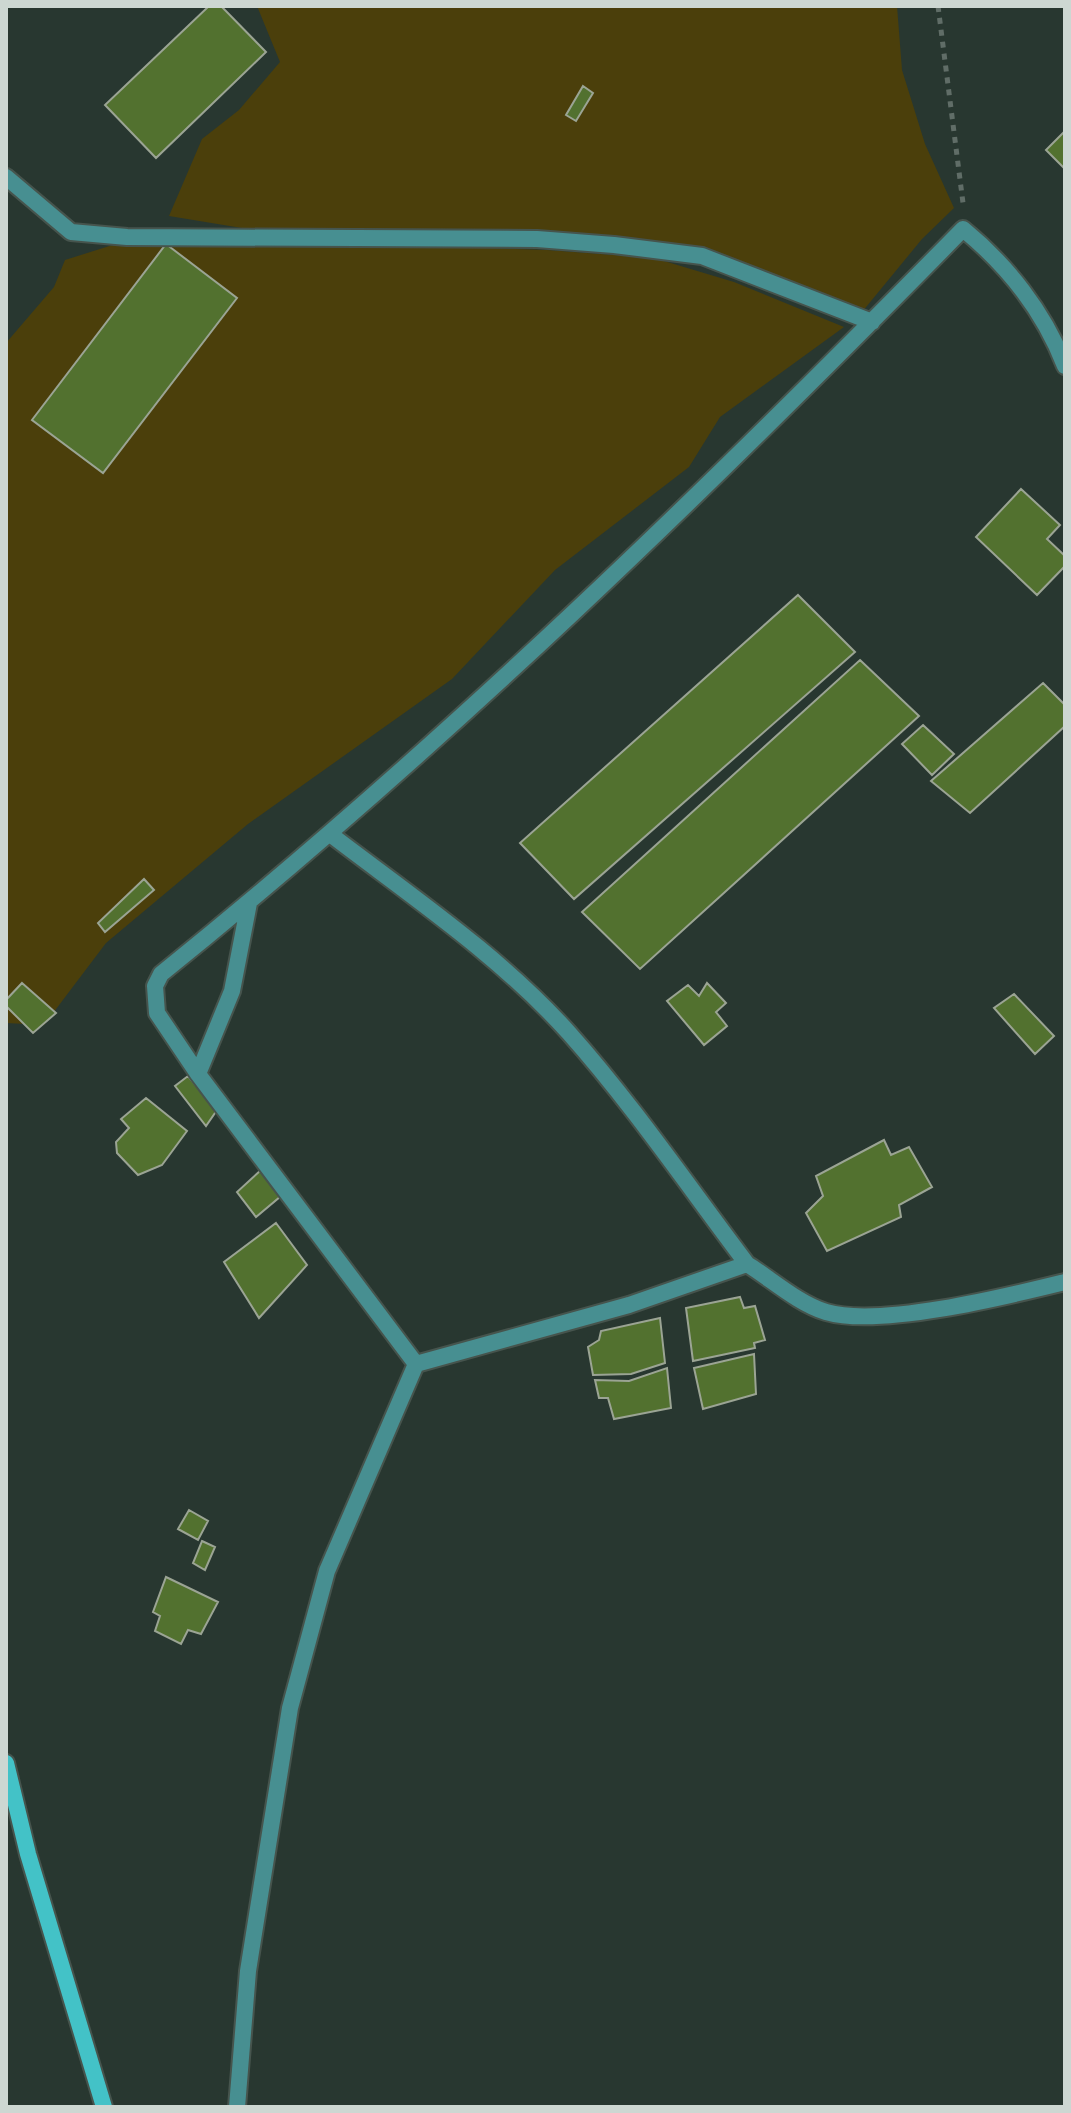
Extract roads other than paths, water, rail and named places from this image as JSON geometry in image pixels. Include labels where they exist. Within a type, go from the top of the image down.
[{"type":"street","points":[[6,177],[71,232],[127,237],[537,239],[614,245],[702,256],[872,322]]},
{"type":"street","points":[[416,1364],[198,1074],[157,1013],[155,986],[161,974],[330,834],[642,551],[963,229],[984,246],[1033,304],[1065,366]]},
{"type":"street","points":[[330,834],[455,929],[567,1031],[618,1091],[747,1264],[824,1312],[849,1316],[906,1312],[1065,1282]]},
{"type":"street","points":[[198,1074],[232,991],[249,903]]},
{"type":"street","points":[[416,1364],[629,1305],[747,1264]]},
{"type":"street","points":[[237,2107],[248,1971],[290,1708],[327,1571],[416,1364]]},
{"type":"street","points":[[6,1763],[28,1854],[104,2107]]}]
